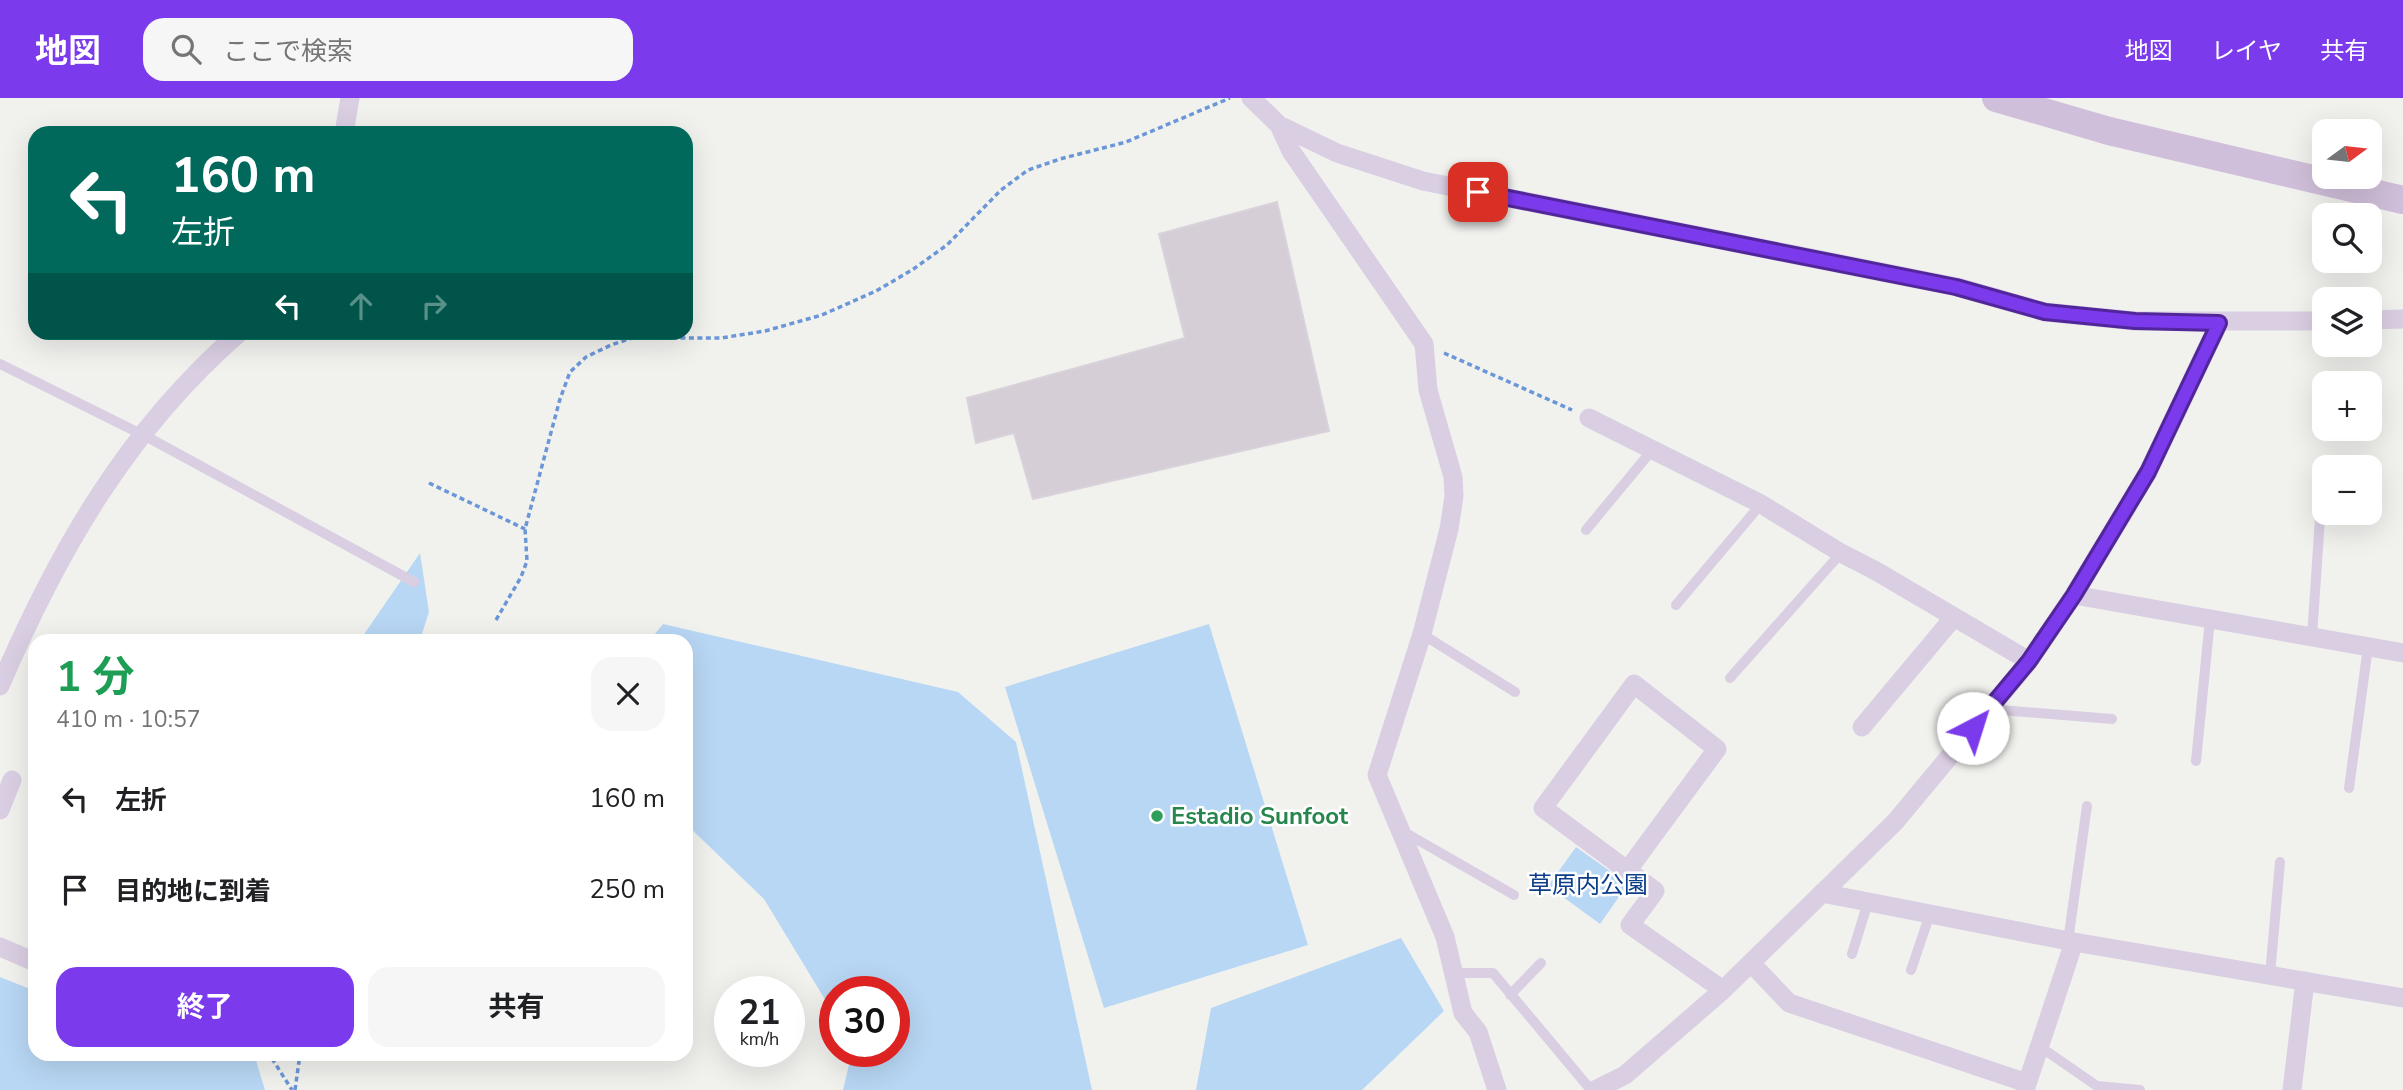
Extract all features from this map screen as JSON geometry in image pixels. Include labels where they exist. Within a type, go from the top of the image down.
[{"type":"street","points":[[345,126],[350,98]]},
{"type":"street","points":[[1251,98],[1279,125],[1337,153],[1423,181],[1956,287],[2045,312],[2135,321],[2312,321]]},
{"type":"street","points":[[1996,98],[2109,131],[2403,200]]},
{"type":"street","points":[[1279,125],[1291,151],[1424,344],[1428,390],[1453,477],[1454,496],[1449,529],[1422,634],[1377,775],[1445,937],[1463,1013],[1478,1032],[1497,1090]]},
{"type":"street","points":[[2382,320],[2403,319]]},
{"type":"street","points":[[1593,1090],[1625,1076],[1723,990],[1895,822],[2029,661],[2074,595],[2148,472],[2219,323]]},
{"type":"street","points":[[0,687],[31,615],[70,540],[141,434],[231,340]]},
{"type":"street","points":[[1589,418],[1761,504],[2029,661]]},
{"type":"street","points":[[2074,595],[2403,653]]},
{"type":"street","points":[[1862,727],[1954,617]]},
{"type":"street","points":[[1627,871],[1717,749],[1634,684],[1544,808],[1627,871],[1655,891],[1630,925],[1723,990]]},
{"type":"street","points":[[0,810],[12,780]]},
{"type":"street","points":[[1822,893],[2071,941],[2403,998]]},
{"type":"street","points":[[1751,963],[1789,1003],[2026,1087],[2071,941]]},
{"type":"street","points":[[0,947],[28,959]]},
{"type":"street","points":[[2292,1090],[2305,981]]},
{"type":"lane","points":[[0,364],[141,434],[414,582]]},
{"type":"lane","points":[[1586,530],[1653,449]]},
{"type":"lane","points":[[1676,605],[1761,504]]},
{"type":"lane","points":[[2312,637],[2320,525]]},
{"type":"lane","points":[[1730,678],[1841,553]]},
{"type":"lane","points":[[2196,761],[2210,619]]},
{"type":"lane","points":[[1422,634],[1515,692]]},
{"type":"lane","points":[[2349,788],[2368,647]]},
{"type":"lane","points":[[1989,709],[2112,719]]},
{"type":"lane","points":[[2071,941],[2087,806]]},
{"type":"lane","points":[[1401,830],[1514,895]]},
{"type":"lane","points":[[2270,975],[2280,862]]},
{"type":"lane","points":[[1852,954],[1868,902]]},
{"type":"lane","points":[[1911,970],[1930,914]]},
{"type":"lane","points":[[1510,995],[1541,963]]},
{"type":"lane","points":[[1455,973],[1493,973],[1593,1090]]},
{"type":"lane","points":[[2039,1046],[2097,1086],[2140,1090]]},
{"type":"path","points":[[693,338],[720,338],[765,331],[822,315],[876,291],[947,245],[1001,190],[1028,170],[1126,142],[1230,98]]},
{"type":"path","points":[[496,620],[521,577],[527,561],[524,528],[570,372],[586,357],[626,340]]},
{"type":"path","points":[[1424,344],[1589,418]]},
{"type":"path","points":[[429,483],[524,528]]},
{"type":"path","points":[[274,1061],[294,1090]]},
{"type":"path","points":[[294,1090],[299,1061]]},
{"type":"green space","points":[[420,553],[429,612],[422,634],[364,634]]},
{"type":"green space","points":[[663,624],[958,692],[1016,742],[1092,1090],[843,1090],[848,1067],[910,1067],[910,976],[819,976],[819,990],[764,899],[693,831],[693,634],[655,634]]},
{"type":"green space","name":"Estadio Sunfoot","points":[[1209,624],[1308,945],[1104,1008],[1005,687]]},
{"type":"green space","name":"草原内公園","points":[[1576,847],[1628,884],[1600,924],[1548,886]]},
{"type":"green space","points":[[1401,938],[1444,1011],[1362,1090],[1196,1090],[1211,1008]]},
{"type":"green space","points":[[0,977],[28,988],[28,1061],[256,1061],[265,1090],[0,1090]]},
{"type":"building","points":[[1277,202],[1329,431],[1033,499],[1014,433],[976,443],[967,398],[1185,338],[1159,234]]},
{"type":"place","name":"Estadio Sunfoot","points":[[1157,816]]},
{"type":"route","points":[[1478,192],[1956,287],[2045,312],[2135,321],[2219,323],[2148,472],[2074,595],[2029,661],[1973,728]]}]
